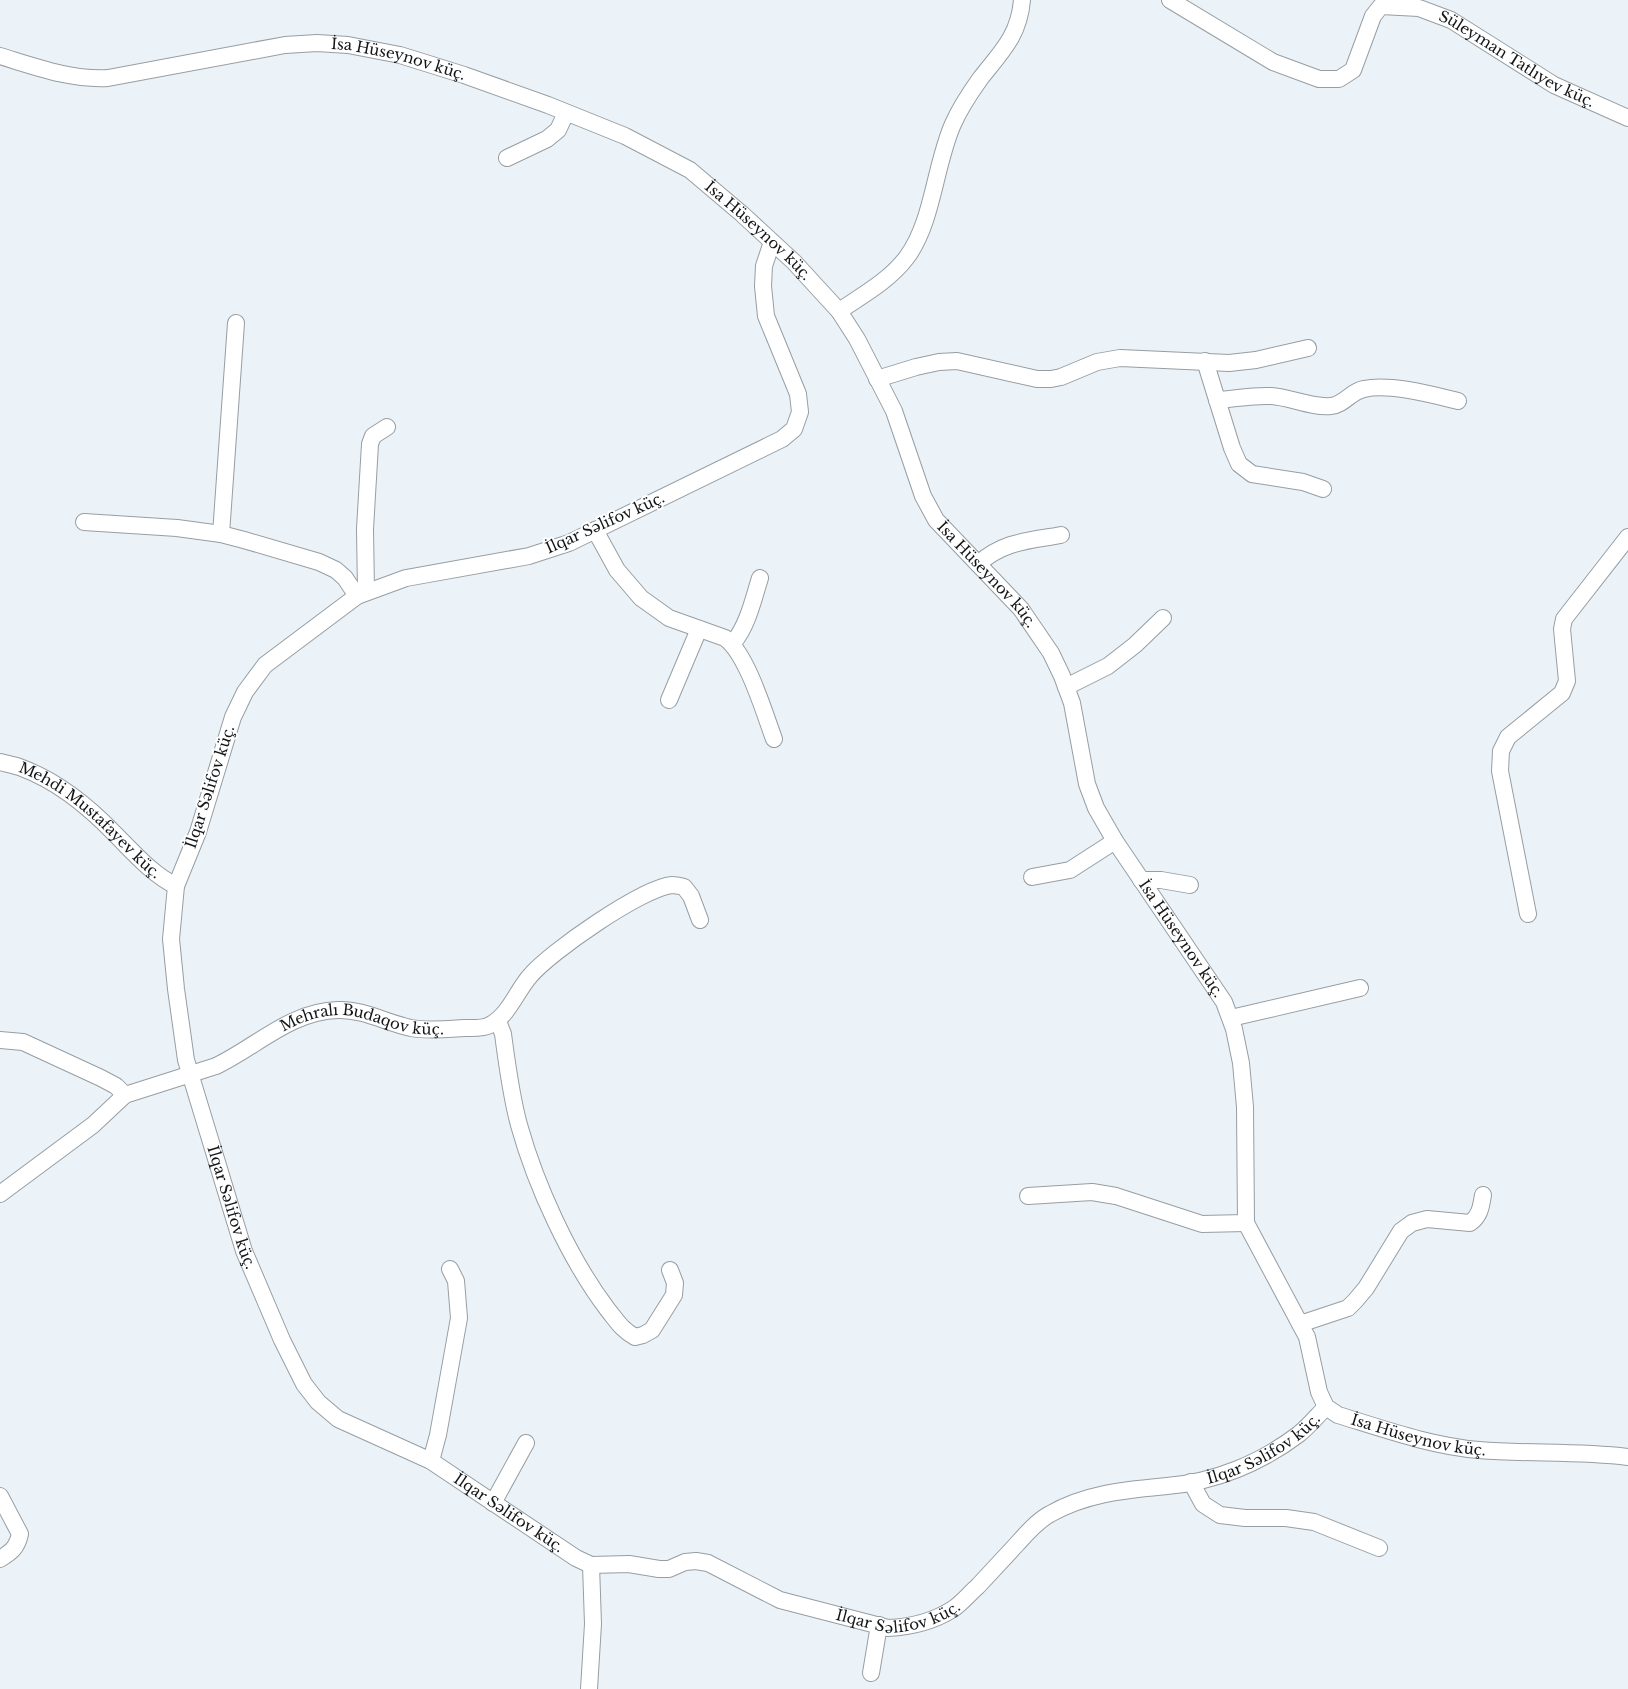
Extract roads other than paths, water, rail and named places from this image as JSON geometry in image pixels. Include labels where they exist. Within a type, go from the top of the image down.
[{"type":"street","points":[[839,311],[889,277],[907,257],[920,234],[945,144],[953,124],[968,95],[1012,39],[1021,15],[1022,0]]},
{"type":"street","name":"Süleyman Tatlıyev küç.","points":[[1170,0],[1273,62],[1319,79],[1339,79],[1352,70],[1373,16],[1380,6],[1419,8],[1451,20],[1554,85],[1627,116]]},
{"type":"street","name":"İsa Hüseynov küç.","points":[[0,56],[67,76],[91,79],[108,78],[285,45],[317,43],[348,45],[400,55],[464,75],[566,112],[625,136],[690,170],[742,214],[794,262],[839,311],[894,411],[923,496],[936,520],[1026,616],[1051,653],[1066,687],[1076,720],[1087,784],[1096,808],[1115,841],[1224,1002],[1231,1018],[1241,1063],[1246,1107],[1246,1223],[1307,1337],[1318,1392],[1326,1407],[1338,1415],[1436,1444],[1478,1450],[1590,1452],[1628,1457]]},
{"type":"street","points":[[508,158],[547,139],[558,130],[566,112]]},
{"type":"street","name":"İlqar Səlifov küç.","points":[[772,242],[764,266],[763,286],[766,316],[798,394],[800,412],[794,429],[782,439],[569,543],[529,556],[406,578],[362,594],[265,665],[245,692],[233,717],[201,824],[176,886],[171,939],[186,1060],[244,1252],[282,1340],[304,1384],[318,1402],[338,1419],[431,1461],[576,1558],[590,1565],[629,1564],[669,1569],[685,1562],[708,1563],[780,1600],[888,1628],[903,1627],[935,1618],[954,1608],[1030,1530],[1049,1514],[1075,1502],[1112,1492],[1191,1482],[1215,1477],[1242,1468],[1273,1452],[1300,1433],[1326,1407]]},
{"type":"street","points":[[221,534],[236,323]]},
{"type":"street","points":[[877,379],[939,362],[956,361],[1036,379],[1051,379],[1061,377],[1076,369],[1097,362],[1120,358],[1228,362],[1256,360],[1308,348]]},
{"type":"street","points":[[1205,361],[1232,448],[1239,464],[1252,474],[1304,482],[1323,489]]},
{"type":"street","points":[[1217,400],[1269,396],[1321,406],[1332,406],[1343,402],[1364,388],[1376,388],[1411,390],[1458,401]]},
{"type":"street","points":[[362,594],[370,444],[373,436],[387,427]]},
{"type":"street","points":[[84,522],[177,528],[221,534],[320,562],[336,570],[362,594]]},
{"type":"street","points":[[595,530],[617,570],[641,598],[669,618],[725,638],[733,643],[745,664],[774,739]]},
{"type":"street","points":[[978,564],[990,554],[1010,544],[1061,535]]},
{"type":"street","points":[[1528,914],[1500,771],[1501,751],[1508,737],[1562,693],[1567,682],[1562,629],[1564,620],[1628,537]]},
{"type":"street","points":[[733,643],[740,635],[748,617],[760,578]]},
{"type":"street","points":[[1066,687],[1108,666],[1135,645],[1163,618]]},
{"type":"street","points":[[669,700],[699,629]]},
{"type":"street","name":"Mehdi Mustafayev küç.","points":[[0,762],[21,767],[47,780],[107,826],[162,879],[176,886]]},
{"type":"street","points":[[1032,877],[1070,870],[1115,841]]},
{"type":"street","points":[[1141,880],[1161,880],[1190,885]]},
{"type":"street","points":[[670,1270],[675,1283],[674,1295],[652,1330],[635,1337],[625,1332],[593,1290],[550,1209],[529,1158],[518,1123],[503,1034],[498,1020],[505,1014],[531,975],[552,956],[615,911],[650,892],[672,885],[684,887],[691,896],[700,920]]},
{"type":"street","points":[[1231,1018],[1360,988]]},
{"type":"street","name":"Mehralı Budaqov küç.","points":[[0,1194],[93,1125],[125,1095],[191,1075],[229,1060],[287,1024],[312,1015],[337,1010],[356,1011],[380,1020],[412,1028],[437,1029],[488,1027],[498,1020]]},
{"type":"street","points":[[0,1040],[10,1040],[31,1046],[101,1078],[116,1086],[125,1095]]},
{"type":"street","points":[[1028,1196],[1092,1192],[1116,1196],[1202,1224],[1246,1223]]},
{"type":"street","points":[[1300,1324],[1348,1308],[1366,1288],[1401,1231],[1412,1223],[1427,1219],[1470,1222],[1475,1219],[1480,1211],[1483,1196]]},
{"type":"street","points":[[431,1461],[438,1435],[459,1318],[456,1281],[450,1269]]},
{"type":"street","points":[[493,1503],[526,1443]]},
{"type":"street","points":[[1191,1482],[1204,1504],[1220,1515],[1245,1518],[1286,1518],[1314,1522],[1379,1548]]},
{"type":"street","points":[[0,1496],[20,1534],[18,1544],[0,1559]]},
{"type":"street","points":[[589,1689],[593,1624],[590,1565]]},
{"type":"street","points":[[871,1673],[879,1625]]}]
